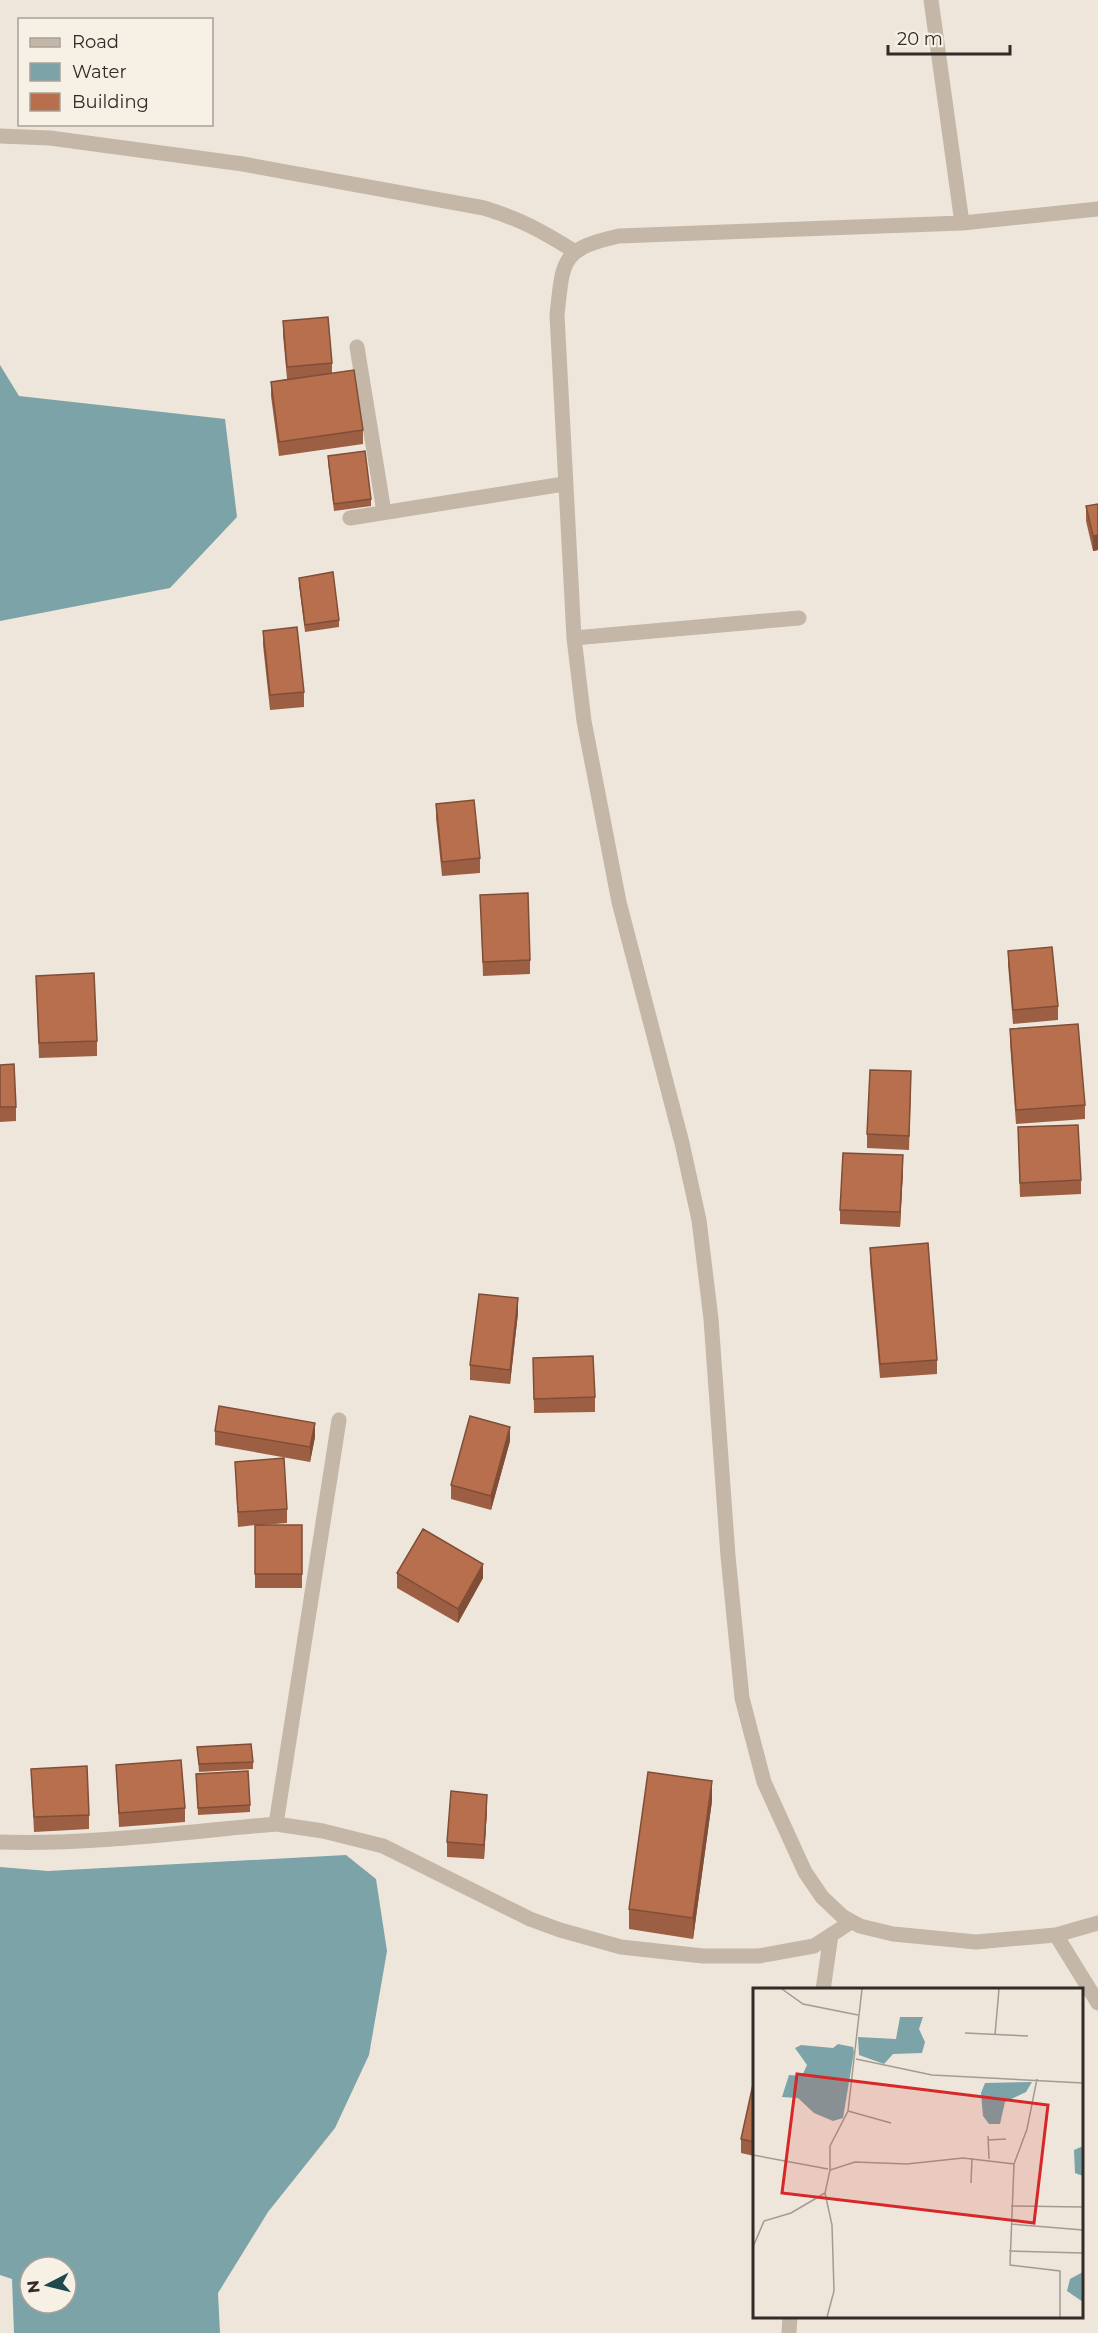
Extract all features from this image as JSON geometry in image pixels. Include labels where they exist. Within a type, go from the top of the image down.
[{"type":"street","points":[[931,0],[963,224]]},
{"type":"street","points":[[0,136],[50,138],[243,164],[484,208],[515,217],[540,229],[574,251]]},
{"type":"street","points":[[1098,209],[963,224],[645,234],[597,241],[574,251],[567,260],[562,271],[557,315],[564,484],[574,638],[584,721],[619,902],[682,1143],[699,1220],[711,1319],[728,1556],[742,1698],[764,1782],[804,1872],[822,1898],[851,1922],[860,1926],[893,1934],[976,1942],[1056,1935],[1098,1923]]},
{"type":"street","points":[[357,347],[384,512]]},
{"type":"street","points":[[350,518],[564,484]]},
{"type":"street","points":[[574,638],[799,618]]},
{"type":"street","points":[[276,1824],[339,1420]]},
{"type":"street","points":[[0,1842],[72,1840],[276,1824],[323,1831],[383,1846],[531,1919],[560,1930],[621,1947],[703,1956],[759,1956],[814,1946],[851,1922]]},
{"type":"street","points":[[823,1988],[831,1935]]},
{"type":"street","points":[[1056,1935],[1098,2003]]},
{"type":"street","points":[[789,2333],[790,2318]]},
{"type":"water","points":[[0,365],[19,396],[225,419],[237,517],[170,588],[0,621]]},
{"type":"water","points":[[346,1855],[376,1879],[387,1951],[369,2055],[335,2128],[268,2212],[218,2293],[220,2333],[14,2333],[12,2279],[0,2275],[0,1867],[48,1871]]},
{"type":"building","points":[[328,317],[332,363],[287,367],[283,321]]},
{"type":"building","points":[[354,370],[363,430],[279,442],[271,382]]},
{"type":"building","points":[[365,451],[371,499],[334,504],[328,456]]},
{"type":"building","points":[[1098,504],[1098,535],[1093,536],[1086,506]]},
{"type":"building","points":[[333,572],[339,620],[305,625],[299,578]]},
{"type":"building","points":[[297,627],[304,692],[270,695],[263,631]]},
{"type":"building","points":[[474,800],[480,858],[442,862],[436,804]]},
{"type":"building","points":[[528,893],[530,960],[483,962],[480,895]]},
{"type":"building","points":[[1052,947],[1058,1006],[1013,1010],[1008,951]]},
{"type":"building","points":[[94,973],[97,1041],[39,1043],[36,976]]},
{"type":"building","points":[[1078,1024],[1085,1105],[1016,1110],[1010,1029]]},
{"type":"building","points":[[14,1064],[16,1107],[0,1107],[0,1065]]},
{"type":"building","points":[[870,1070],[911,1071],[909,1136],[867,1134]]},
{"type":"building","points":[[1078,1125],[1081,1180],[1020,1183],[1018,1127]]},
{"type":"building","points":[[843,1153],[903,1155],[900,1212],[840,1210]]},
{"type":"building","points":[[928,1243],[937,1360],[880,1364],[870,1248]]},
{"type":"building","points":[[479,1294],[518,1298],[510,1370],[470,1365]]},
{"type":"building","points":[[593,1356],[595,1397],[534,1399],[533,1358]]},
{"type":"building","points":[[219,1406],[315,1423],[310,1447],[215,1431]]},
{"type":"building","points":[[470,1416],[510,1427],[491,1496],[451,1485]]},
{"type":"building","points":[[284,1458],[287,1509],[238,1512],[235,1462]]},
{"type":"building","points":[[255,1525],[302,1525],[302,1574],[255,1574]]},
{"type":"building","points":[[423,1529],[483,1564],[458,1609],[397,1573]]},
{"type":"building","points":[[251,1744],[253,1762],[199,1764],[197,1747]]},
{"type":"building","points":[[181,1760],[185,1808],[119,1813],[116,1765]]},
{"type":"building","points":[[87,1766],[89,1815],[34,1817],[31,1769]]},
{"type":"building","points":[[248,1771],[250,1805],[198,1808],[196,1774]]},
{"type":"building","points":[[648,1772],[712,1781],[693,1918],[629,1909]]},
{"type":"building","points":[[451,1791],[487,1795],[484,1845],[447,1842]]},
{"type":"building","points":[[753,2085],[753,2142],[741,2139]]}]
